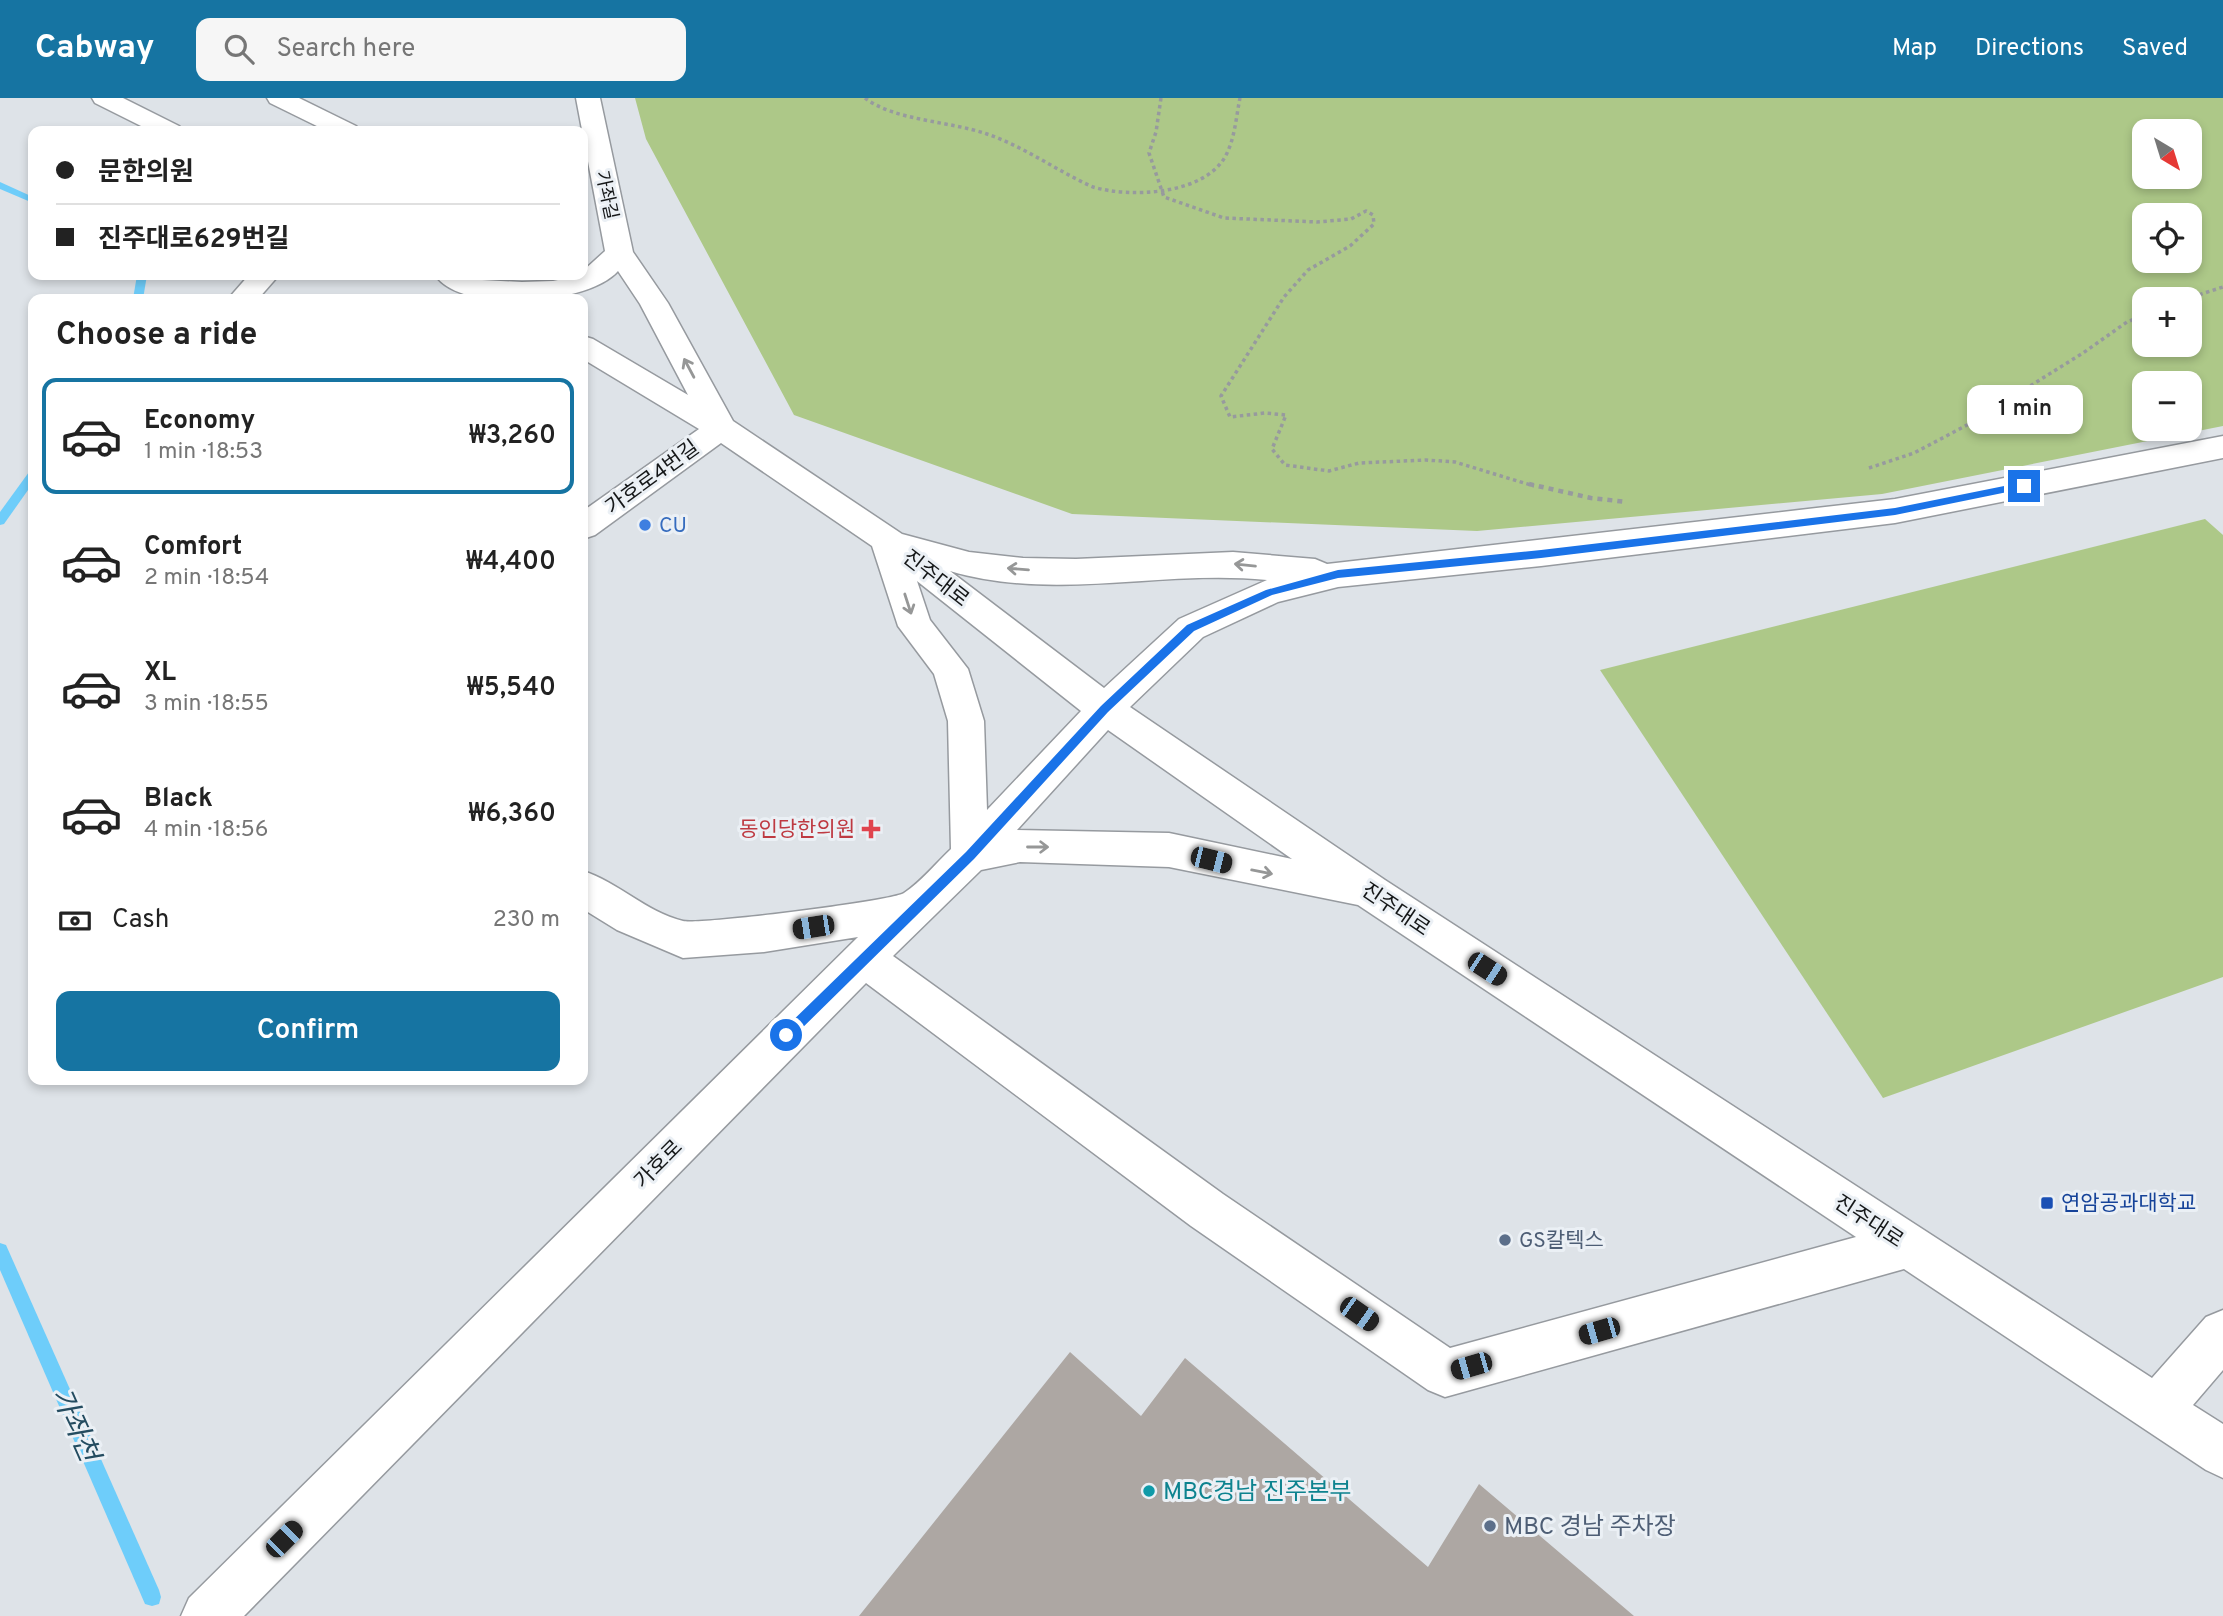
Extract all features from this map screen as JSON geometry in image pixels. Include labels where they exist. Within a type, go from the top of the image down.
[{"type":"street","points":[[104,98],[160,126]]},
{"type":"street","points":[[279,98],[338,126]]},
{"type":"street","name":"가좌길","points":[[588,98],[591,154],[619,251]]},
{"type":"street","points":[[588,278],[597,275],[619,251],[654,303],[721,428]]},
{"type":"street","points":[[247,294],[260,280]]},
{"type":"street","points":[[459,280],[486,294],[534,292],[565,287],[584,280]]},
{"type":"street","name":"진주대로","points":[[588,349],[721,428],[887,539],[1105,709],[1371,892],[2223,1453]]},
{"type":"street","name":"가호로4번길","points":[[588,523],[721,428]]},
{"type":"street","points":[[887,539],[969,564],[1023,570],[1076,572],[1233,564],[1338,574],[1541,554],[1895,511],[2223,447]]},
{"type":"street","points":[[887,539],[915,626],[950,669],[965,720],[970,855],[1020,846],[1168,850],[1371,892]]},
{"type":"street","name":"가호로","points":[[207,1616],[910,911],[970,855],[1105,709],[1191,628],[1269,592],[1338,574]]},
{"type":"street","points":[[588,891],[631,918],[683,940],[764,934],[910,911]]},
{"type":"street","points":[[864,958],[1207,1210],[1445,1373],[1906,1246]]},
{"type":"street","points":[[2157,1409],[2223,1334]]},
{"type":"path","points":[[865,98],[892,113],[929,119],[990,135],[1103,191],[1140,193],[1181,186],[1220,165],[1227,153],[1240,98]]},
{"type":"path","points":[[1161,98],[1156,132],[1149,153],[1164,197],[1224,218],[1317,222],[1351,219],[1366,211],[1373,215],[1374,224],[1350,246],[1308,270],[1283,297],[1221,396],[1230,417],[1272,412],[1286,415],[1284,426],[1272,449],[1285,466],[1328,471],[1359,463],[1426,460],[1455,462],[1540,488],[1591,498],[1639,503]]},
{"type":"path","points":[[2202,294],[2223,287]]},
{"type":"path","points":[[1869,468],[1914,453],[1969,424],[2132,320]]},
{"type":"green space","points":[[635,98],[2223,98],[2223,426],[2202,430],[2202,371],[2132,371],[2132,441],[2148,441],[1882,494],[1477,531],[1072,514],[794,415],[646,139]]},
{"type":"green space","points":[[2205,519],[2223,535],[2223,977],[1883,1098],[1600,670]]},
{"type":"building","name":"MBC경남 진주본부","points":[[1070,1352],[1141,1416],[1185,1358],[1428,1567],[1479,1484],[1634,1616],[859,1616]]},
{"type":"waterway","name":"가좌천","points":[[0,185],[28,198]]},
{"type":"waterway","name":"가좌천","points":[[139,294],[141,280]]},
{"type":"waterway","name":"가좌천","points":[[0,521],[28,482]]},
{"type":"waterway","name":"가좌천","points":[[0,1251],[152,1597]]},
{"type":"place","name":"CU","points":[[645,525]]},
{"type":"place","name":"동인당한의원","points":[[871,829]]},
{"type":"place","name":"연암공과대학교","points":[[2047,1203]]},
{"type":"place","name":"GS칼텍스","points":[[1505,1240]]},
{"type":"place","name":"MBC경남 진주본부","points":[[1149,1491]]},
{"type":"place","name":"MBC 경남 주차장","points":[[1490,1526]]},
{"type":"route","points":[[786,1035],[970,855],[1105,709],[1191,628],[1269,592],[1338,574],[1541,554],[1895,511],[2024,486]]}]
